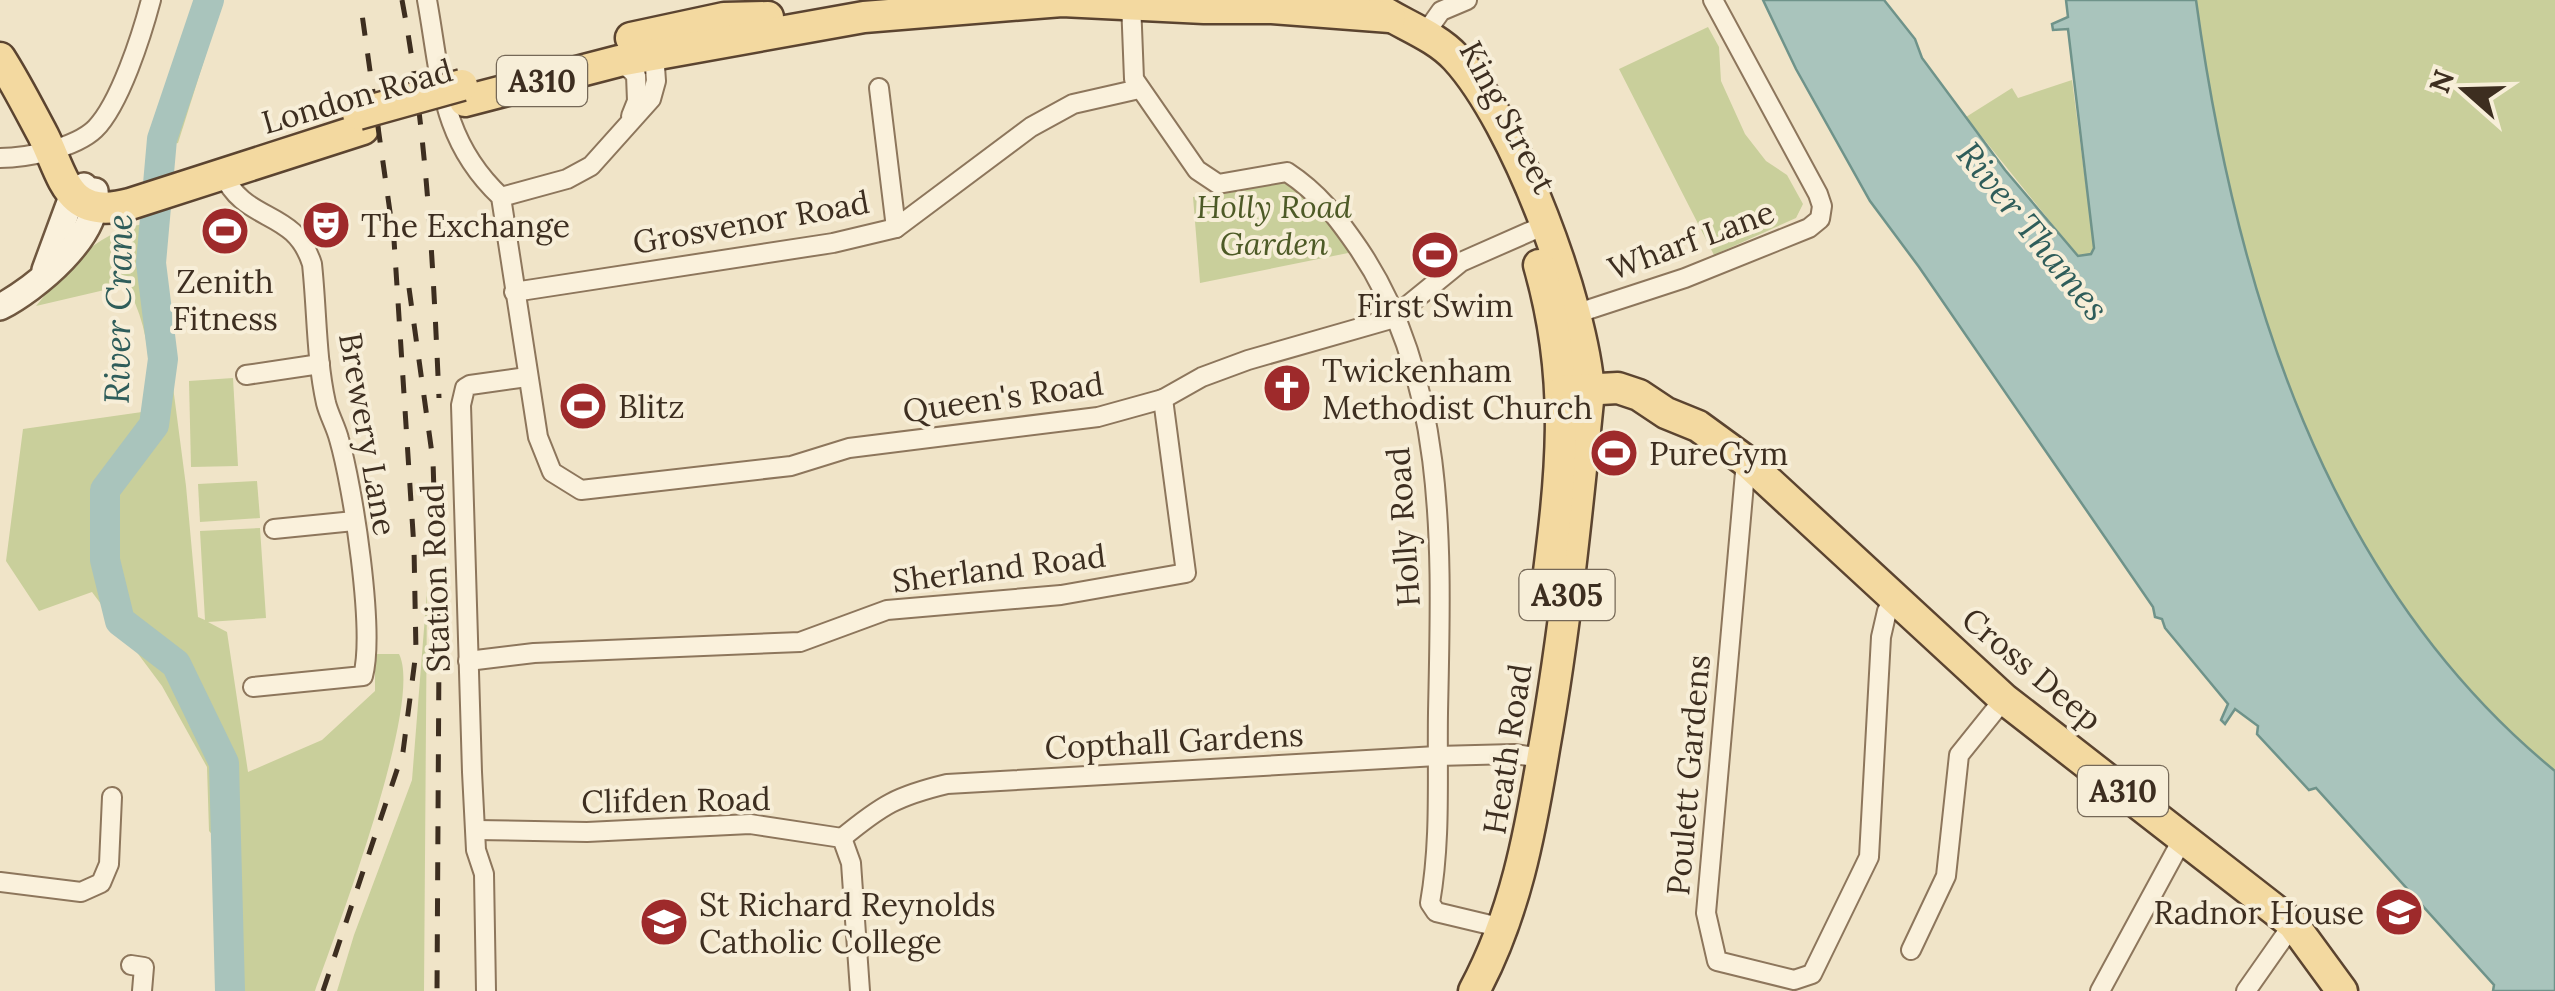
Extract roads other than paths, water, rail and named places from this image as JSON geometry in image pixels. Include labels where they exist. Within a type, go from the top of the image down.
[{"type":"main road","name":"London Road","points":[[1366,0],[1392,18]]},
{"type":"main road","name":"London Road","points":[[459,103],[724,19],[836,20],[1030,3],[1132,2],[1204,8],[1284,4],[1392,18],[1435,15]]},
{"type":"main road","name":"King Street","points":[[1435,15],[1458,60],[1486,98],[1536,229],[1575,314],[1586,359],[1576,391]]},
{"type":"main road","name":"London Road","points":[[87,195],[114,208],[145,189],[360,122],[459,103],[619,60],[652,43]]},
{"type":"main road","points":[[0,58],[49,148],[62,158],[87,195],[72,248],[33,286],[0,307]]},
{"type":"main road","name":"King Street","points":[[1536,229],[1547,295],[1576,391]]},
{"type":"main road","name":"Cross Deep","points":[[1576,391],[1632,411],[1666,413],[1698,426],[1746,461],[2004,698],[2293,924],[2342,991]]},
{"type":"main road","name":"Heath Road","points":[[1474,991],[1494,926],[1498,884],[1516,810],[1534,757],[1563,445],[1576,391]]},
{"type":"main road","name":"Heath Road","points":[[1454,991],[1494,926]]},
{"type":"street","points":[[0,158],[35,157],[85,136],[103,119],[143,34],[151,0]]},
{"type":"street","points":[[427,0],[459,103],[465,155],[501,196],[580,174],[646,106],[655,90],[652,43]]},
{"type":"street","points":[[1435,15],[1467,0]]},
{"type":"street","name":"Wharf Lane","points":[[1575,314],[1762,248],[1809,228],[1822,214],[1818,194],[1713,0]]},
{"type":"street","name":"Holly Road","points":[[1132,2],[1134,79],[1197,170],[1211,182],[1226,184],[1286,172],[1314,190],[1374,272],[1397,316],[1422,398],[1435,488],[1439,572],[1437,860],[1431,909],[1494,926]]},
{"type":"street","points":[[619,60],[633,70],[638,88],[637,101],[626,125]]},
{"type":"street","points":[[880,88],[896,228]]},
{"type":"street","name":"Grosvenor Road","points":[[514,292],[834,243],[896,228],[1031,127],[1073,104],[1139,89]]},
{"type":"street","name":"Brewery Lane","points":[[208,169],[254,212],[282,222],[306,246],[312,264],[326,405],[339,439],[367,628],[368,660],[363,676],[252,688]]},
{"type":"street","name":"Queen's Road","points":[[501,196],[538,437],[552,472],[582,490],[791,466],[849,448],[1098,417],[1162,399],[1248,360],[1397,316],[1461,262],[1536,229]]},
{"type":"street","points":[[246,376],[320,364]]},
{"type":"street","name":"Station Road","points":[[486,991],[484,874],[476,850],[468,660],[461,486],[462,396],[470,385],[526,377]]},
{"type":"street","name":"Sherland Road","points":[[468,660],[534,653],[800,642],[887,610],[1061,595],[1186,574],[1162,399]]},
{"type":"street","name":"Poulett Gardens","points":[[1746,461],[1706,914],[1717,961],[1794,980],[1812,974],[1869,857],[1880,637],[1887,611],[1896,598]]},
{"type":"street","points":[[274,528],[354,521]]},
{"type":"street","points":[[1911,950],[1946,876],[1958,755],[2004,698]]},
{"type":"street","name":"Copthall Gardens","points":[[842,838],[881,806],[903,795],[947,784],[1437,756],[1534,757]]},
{"type":"street","points":[[0,882],[81,892],[101,883],[109,864],[112,797]]},
{"type":"street","name":"Clifden Road","points":[[476,830],[588,832],[750,824],[842,838]]},
{"type":"street","points":[[842,838],[852,864],[860,991]]},
{"type":"street","points":[[2100,991],[2183,838]]},
{"type":"street","points":[[2246,991],[2293,924]]},
{"type":"street","points":[[132,965],[144,967],[142,991]]},
{"type":"water","name":"River Thames","points":[[1763,0],[1884,0],[2005,170],[2078,256],[2091,254],[2094,248],[2068,29],[2053,30],[2052,24],[2068,17],[2066,0],[2196,0],[2236,214],[2266,319],[2304,422],[2350,519],[2407,611],[2475,695],[2555,771],[2555,991],[2493,991],[2494,985],[2316,788],[2309,790],[2257,734],[2258,726],[2235,709],[2225,724],[2221,720],[2228,704],[2165,628],[2162,619],[2155,617],[2153,607],[1870,201],[1796,69]]},
{"type":"waterway","name":"River Crane","points":[[209,0],[162,139],[151,263],[163,359],[154,425],[105,490],[105,560],[120,621],[176,664],[224,763],[230,991]]},
{"type":"railway","points":[[323,991],[403,752],[416,652],[414,548],[394,240],[360,0]]},
{"type":"railway","points":[[402,0],[423,149],[439,398]]},
{"type":"railway","points":[[409,288],[433,461],[439,649],[437,991]]},
{"type":"place","name":"The Exchange","points":[[326,225]]},
{"type":"place","name":"Zenith Fitness","points":[[225,231]]},
{"type":"place","name":"First Swim","points":[[1435,255]]},
{"type":"place","name":"Twickenham Methodist Church","points":[[1287,388]]},
{"type":"place","name":"Blitz","points":[[583,406]]},
{"type":"place","name":"PureGym","points":[[1614,453]]},
{"type":"place","name":"Radnor House","points":[[2399,912]]},
{"type":"place","name":"St Richard Reynolds Catholic College","points":[[664,922]]},
{"type":"park label","name":"Holly Road Garden","points":[[1274,224]]}]
